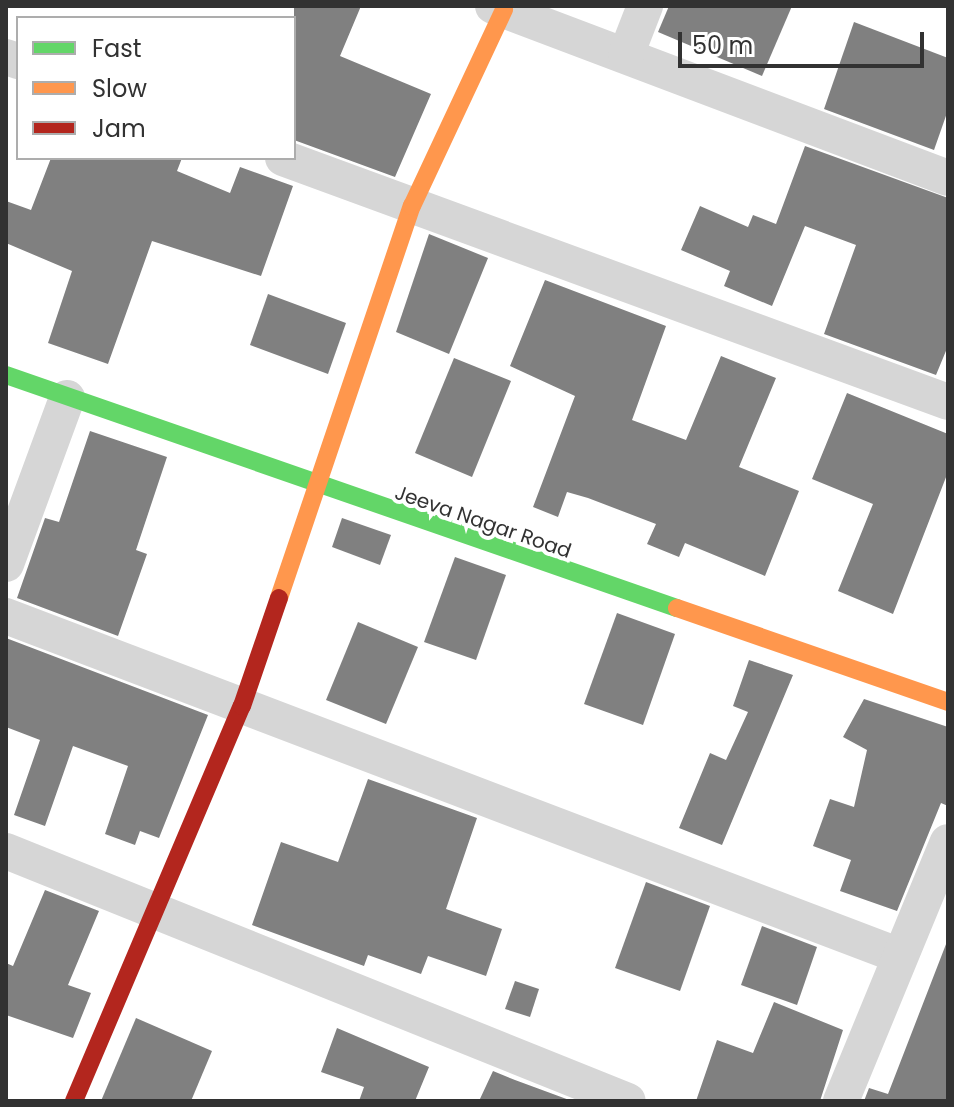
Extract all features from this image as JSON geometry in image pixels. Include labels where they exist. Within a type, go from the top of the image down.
[{"type":"street","points":[[626,55],[645,6]]},
{"type":"street","points":[[74,1101],[242,706],[312,487],[412,206],[498,8],[948,178]]},
{"type":"street","points":[[288,160],[948,402]]},
{"type":"street","name":"Jeeva Nagar Road","points":[[6,375],[312,487],[948,702]]},
{"type":"street","points":[[6,564],[67,398]]},
{"type":"street","points":[[6,616],[900,956]]},
{"type":"street","points":[[841,1101],[948,842]]},
{"type":"street","points":[[6,851],[628,1101]]},
{"type":"building","points":[[294,6],[361,6],[340,56],[431,94],[395,177],[296,141]]},
{"type":"building","points":[[669,6],[792,6],[762,76],[658,32]]},
{"type":"building","points":[[854,22],[948,58],[948,110],[934,150],[824,109]]},
{"type":"building","points":[[805,146],[948,198],[948,346],[936,375],[824,334],[856,245],[805,226],[772,306],[724,286],[730,271],[681,250],[700,206],[748,227],[753,215],[776,224]]},
{"type":"building","points":[[50,160],[181,160],[177,171],[230,193],[240,167],[293,186],[261,276],[152,241],[108,364],[48,343],[72,271],[6,243],[6,201],[31,210]]},
{"type":"building","points":[[429,234],[488,258],[449,354],[396,332]]},
{"type":"building","points":[[545,280],[666,326],[632,420],[686,440],[721,356],[776,378],[739,467],[799,491],[765,576],[685,543],[679,557],[647,544],[656,524],[588,498],[567,492],[558,517],[533,507],[575,396],[510,366]]},
{"type":"building","points":[[268,294],[346,323],[328,374],[250,345]]},
{"type":"building","points":[[454,358],[511,381],[472,477],[415,453]]},
{"type":"building","points":[[847,393],[948,434],[948,472],[893,614],[838,591],[873,504],[812,479]]},
{"type":"building","points":[[90,431],[167,457],[136,550],[147,554],[118,636],[17,598],[45,518],[59,522]]},
{"type":"building","points":[[342,518],[391,535],[380,565],[332,547]]},
{"type":"building","points":[[455,557],[506,575],[476,660],[424,642]]},
{"type":"building","points":[[617,613],[675,634],[643,725],[584,704]]},
{"type":"building","points":[[358,622],[418,647],[386,724],[326,700]]},
{"type":"building","points":[[6,638],[208,715],[159,838],[140,831],[135,845],[105,834],[128,766],[73,746],[45,826],[14,815],[40,740],[6,727]]},
{"type":"building","points":[[749,660],[793,675],[722,845],[679,828],[710,753],[726,760],[748,712],[733,706]]},
{"type":"building","points":[[864,699],[948,727],[948,806],[941,803],[897,911],[840,891],[851,860],[813,846],[830,799],[854,807],[867,750],[843,737]]},
{"type":"building","points":[[368,779],[477,818],[446,909],[502,929],[486,976],[428,956],[421,974],[368,955],[364,966],[252,925],[281,842],[338,862]]},
{"type":"building","points":[[646,882],[710,906],[680,991],[615,968]]},
{"type":"building","points":[[45,890],[99,911],[68,985],[91,993],[73,1038],[6,1015],[6,963],[13,966]]},
{"type":"building","points":[[762,926],[817,947],[797,1005],[741,985]]},
{"type":"building","points":[[948,939],[948,1101],[864,1101],[869,1088],[888,1094]]},
{"type":"building","points":[[515,981],[539,989],[530,1017],[505,1009]]},
{"type":"building","points":[[774,1002],[843,1030],[820,1101],[696,1101],[717,1040],[753,1053]]},
{"type":"building","points":[[136,1018],[212,1051],[191,1101],[101,1101]]},
{"type":"building","points":[[337,1028],[429,1067],[415,1101],[359,1101],[364,1087],[321,1072]]},
{"type":"building","points":[[493,1071],[515,1080],[572,1101],[479,1101]]},
{"type":"traffic: fast","points":[[6,375],[677,608]]},
{"type":"traffic: slow","points":[[279,598],[412,206],[504,10]]},
{"type":"traffic: slow","points":[[677,608],[948,702]]},
{"type":"traffic: jam","points":[[74,1101],[242,706],[279,598]]}]
